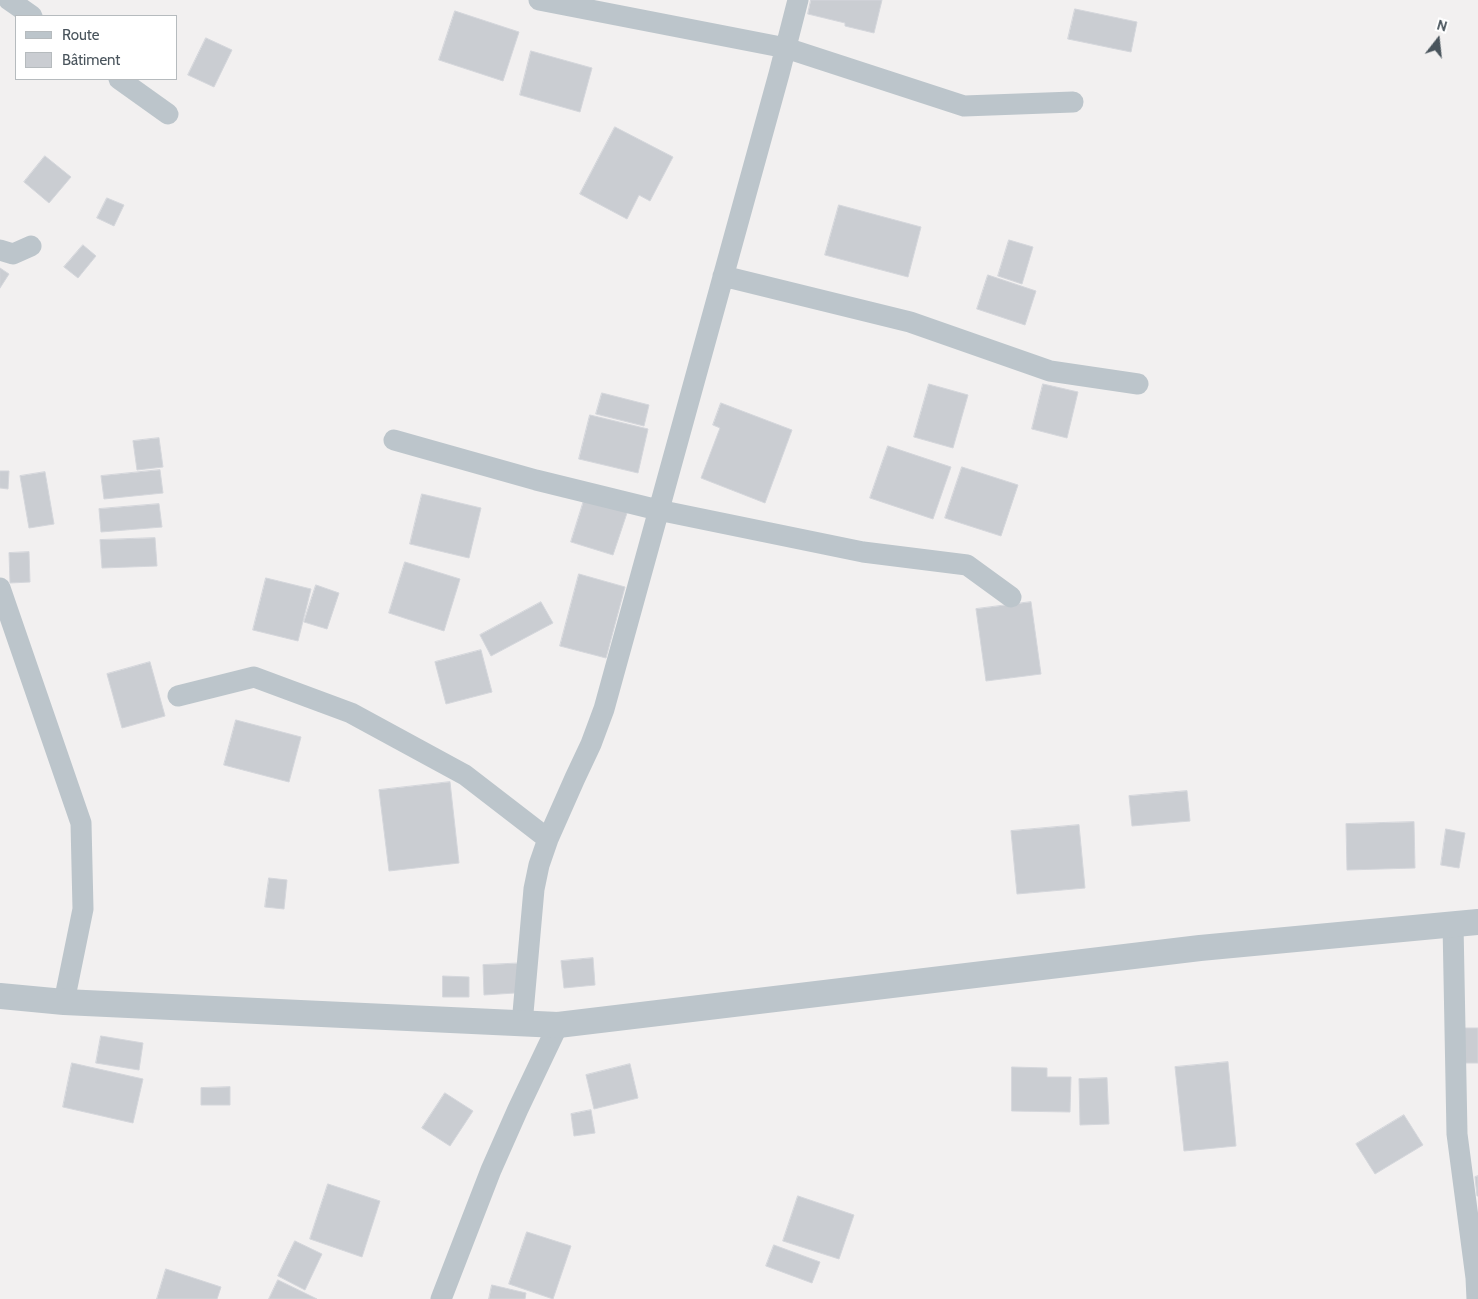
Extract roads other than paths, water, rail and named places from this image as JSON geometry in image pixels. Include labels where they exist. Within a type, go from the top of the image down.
[{"type":"street","points":[[9,0],[31,15]]},
{"type":"street","points":[[539,0],[786,48],[964,106],[1073,102]]},
{"type":"street","points":[[522,1024],[534,890],[539,866],[548,839],[591,744],[604,709],[798,0]]},
{"type":"street","points":[[120,80],[168,114]]},
{"type":"street","points":[[0,250],[13,254],[31,246]]},
{"type":"street","points":[[723,276],[910,322],[1050,371],[1138,384]]},
{"type":"street","points":[[394,440],[536,480],[658,510],[863,552],[966,565],[1011,597]]},
{"type":"street","points":[[0,588],[81,823],[83,909],[64,1002]]},
{"type":"street","points":[[178,696],[254,676],[351,713],[465,775],[548,839]]},
{"type":"street","points":[[0,996],[64,1002],[558,1025],[1200,948],[1466,923],[1457,1134],[1476,1278],[1477,1299]]},
{"type":"street","points":[[441,1299],[491,1170],[558,1025]]}]
